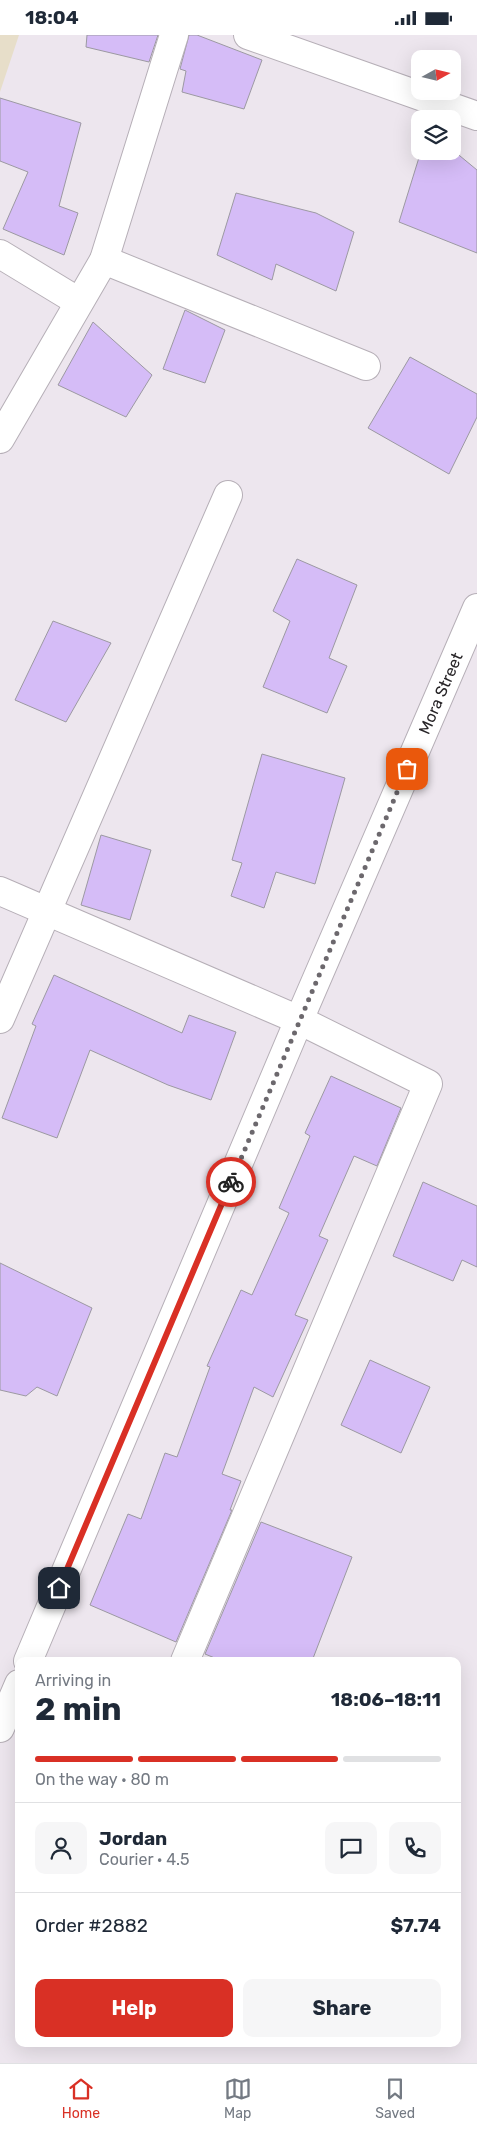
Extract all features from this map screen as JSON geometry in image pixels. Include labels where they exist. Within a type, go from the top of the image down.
[{"type":"street","points":[[0,439],[104,260],[174,35]]},
{"type":"street","points":[[248,35],[477,116]]},
{"type":"street","points":[[0,254],[79,302]]},
{"type":"street","points":[[104,260],[366,366]]},
{"type":"street","points":[[0,1019],[228,495]]},
{"type":"street","name":"Mora Street","points":[[30,1657],[299,1020],[477,608]]},
{"type":"street","points":[[0,891],[48,910],[299,1020],[428,1084],[187,1657]]},
{"type":"street","points":[[0,1728],[15,1693]]},
{"type":"shaded area","points":[[0,35],[19,35],[0,92]]},
{"type":"building","points":[[87,35],[158,35],[149,62],[86,47]]},
{"type":"building","points":[[189,35],[197,35],[262,60],[244,109],[182,92],[186,71],[180,69]]},
{"type":"building","points":[[0,98],[81,123],[59,206],[78,213],[64,255],[3,229],[28,172],[0,161]]},
{"type":"building","points":[[461,157],[477,170],[477,253],[399,222],[418,160],[461,160]]},
{"type":"building","points":[[236,193],[316,213],[354,232],[336,291],[276,264],[272,280],[217,255]]},
{"type":"building","points":[[185,310],[225,330],[205,383],[163,369]]},
{"type":"building","points":[[93,322],[152,375],[126,417],[58,385]]},
{"type":"building","points":[[410,357],[477,394],[477,417],[449,474],[368,428]]},
{"type":"building","points":[[297,559],[357,585],[329,658],[347,666],[327,713],[263,687],[290,621],[273,611]]},
{"type":"building","points":[[53,621],[111,643],[66,722],[15,700]]},
{"type":"building","points":[[262,754],[345,778],[315,884],[276,872],[264,908],[231,896],[242,863],[232,860]]},
{"type":"building","points":[[101,835],[151,850],[130,920],[81,905]]},
{"type":"building","points":[[54,975],[182,1033],[189,1015],[236,1032],[211,1100],[168,1085],[90,1050],[57,1138],[2,1118],[36,1026],[32,1024]]},
{"type":"building","points":[[331,1076],[401,1108],[377,1166],[354,1156],[319,1236],[328,1240],[295,1315],[308,1320],[273,1397],[254,1387],[222,1474],[241,1481],[230,1510],[232,1510],[176,1642],[90,1605],[128,1514],[141,1519],[165,1453],[177,1457],[210,1367],[207,1366],[241,1290],[252,1295],[289,1213],[279,1208],[310,1136],[305,1133]]},
{"type":"building","points":[[423,1182],[477,1206],[477,1267],[462,1260],[453,1281],[393,1256]]},
{"type":"building","points":[[0,1263],[92,1308],[57,1396],[37,1387],[26,1396],[0,1390]]},
{"type":"building","points":[[370,1360],[430,1387],[401,1453],[341,1425]]},
{"type":"building","points":[[261,1522],[352,1557],[314,1657],[212,1657],[205,1654]]},
{"type":"way so far","points":[[231,1182],[407,769]]},
{"type":"route","points":[[59,1588],[231,1182]]}]
